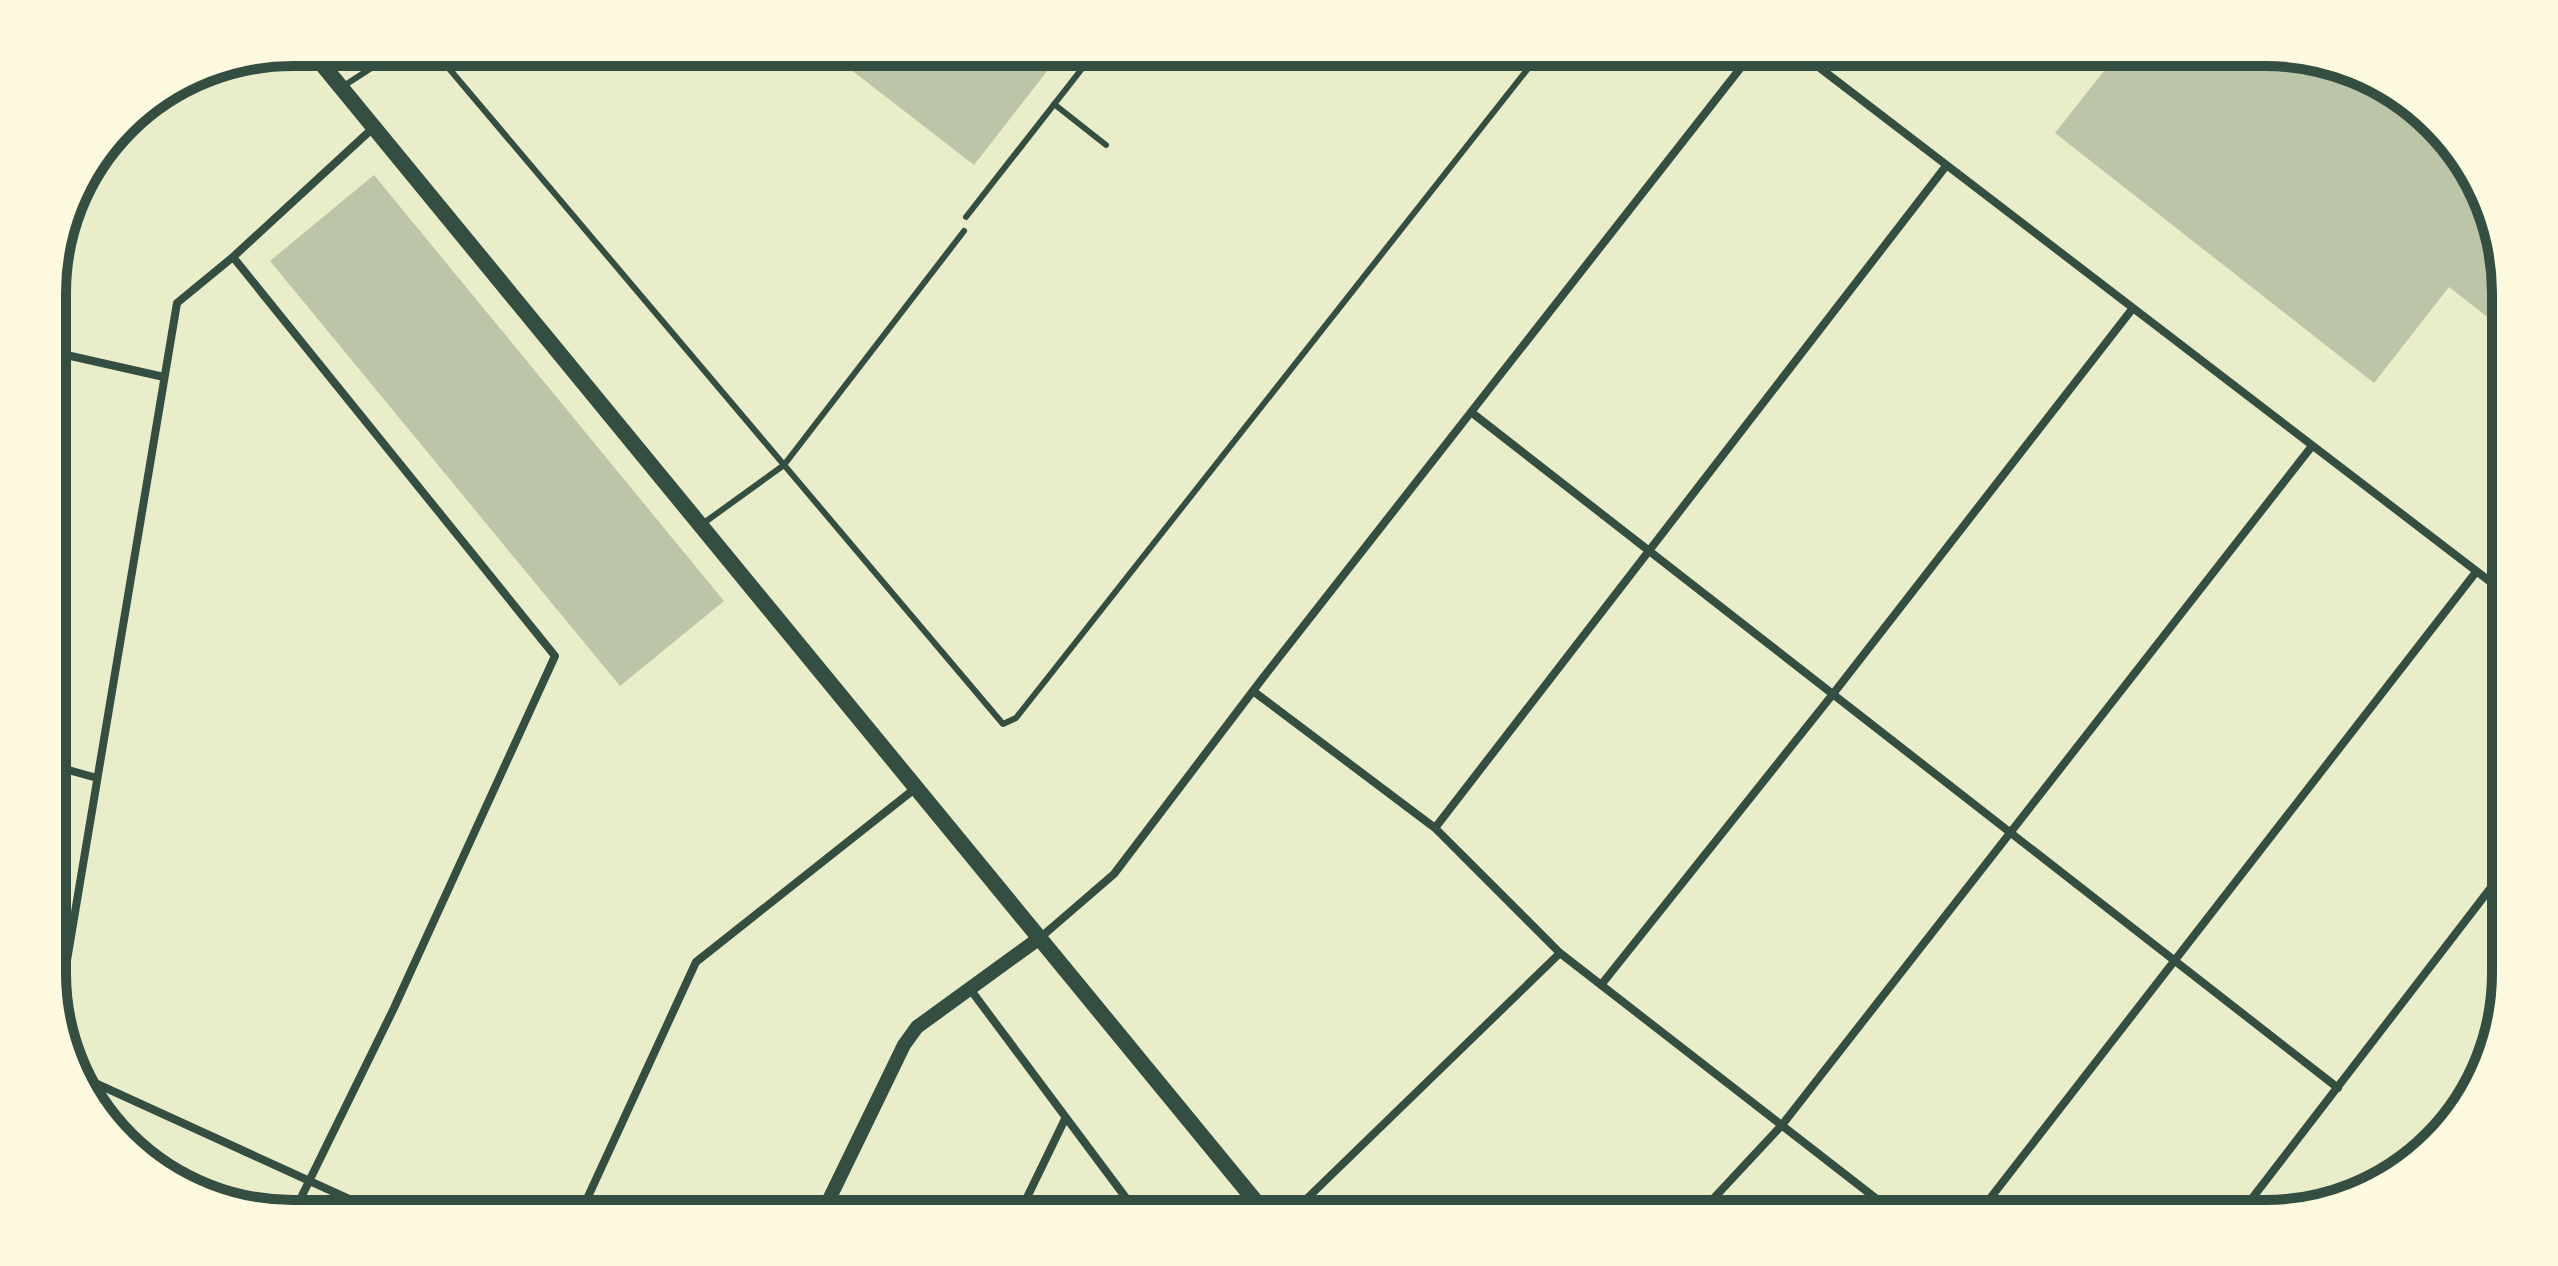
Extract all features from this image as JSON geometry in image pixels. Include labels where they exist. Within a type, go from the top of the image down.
[{"type":"main road","points":[[324,66],[1255,1200]]},
{"type":"street","points":[[829,1200],[904,1045],[917,1027],[1041,937],[1114,874],[1253,691],[1742,66]]},
{"type":"street","points":[[1817,66],[2492,584]]},
{"type":"street","points":[[66,966],[177,303],[233,257],[374,127]]},
{"type":"street","points":[[1435,828],[1946,166]]},
{"type":"street","points":[[233,257],[555,656],[394,1008],[300,1200]]},
{"type":"street","points":[[1601,985],[1833,694],[2133,308]]},
{"type":"street","points":[[66,355],[164,377]]},
{"type":"street","points":[[1471,412],[2338,1088]]},
{"type":"street","points":[[1712,1200],[1782,1125],[2312,446]]},
{"type":"street","points":[[1989,1200],[2476,572]]},
{"type":"street","points":[[1253,691],[1435,828],[1560,953],[1878,1200]]},
{"type":"street","points":[[66,769],[97,778]]},
{"type":"street","points":[[586,1200],[696,962],[917,787]]},
{"type":"street","points":[[2251,1200],[2492,886]]},
{"type":"street","points":[[1305,1200],[1560,953]]},
{"type":"street","points":[[970,989],[1127,1200]]},
{"type":"street","points":[[94,1082],[352,1200]]},
{"type":"street","points":[[1026,1200],[1065,1119]]},
{"type":"lane","points":[[342,87],[374,66]]},
{"type":"lane","points":[[447,66],[1003,724],[1016,718],[1530,66]]},
{"type":"lane","points":[[966,217],[1084,66]]},
{"type":"lane","points":[[1054,104],[1106,145]]},
{"type":"lane","points":[[701,525],[784,465],[964,231]]},
{"type":"building","points":[[846,66],[1051,66],[974,165]]},
{"type":"building","points":[[2108,66],[2295,68],[2324,74],[2366,89],[2415,122],[2436,143],[2469,192],[2488,249],[2492,321],[2449,287],[2374,383],[2055,133]]},
{"type":"building","points":[[374,175],[724,601],[620,686],[270,261]]}]
